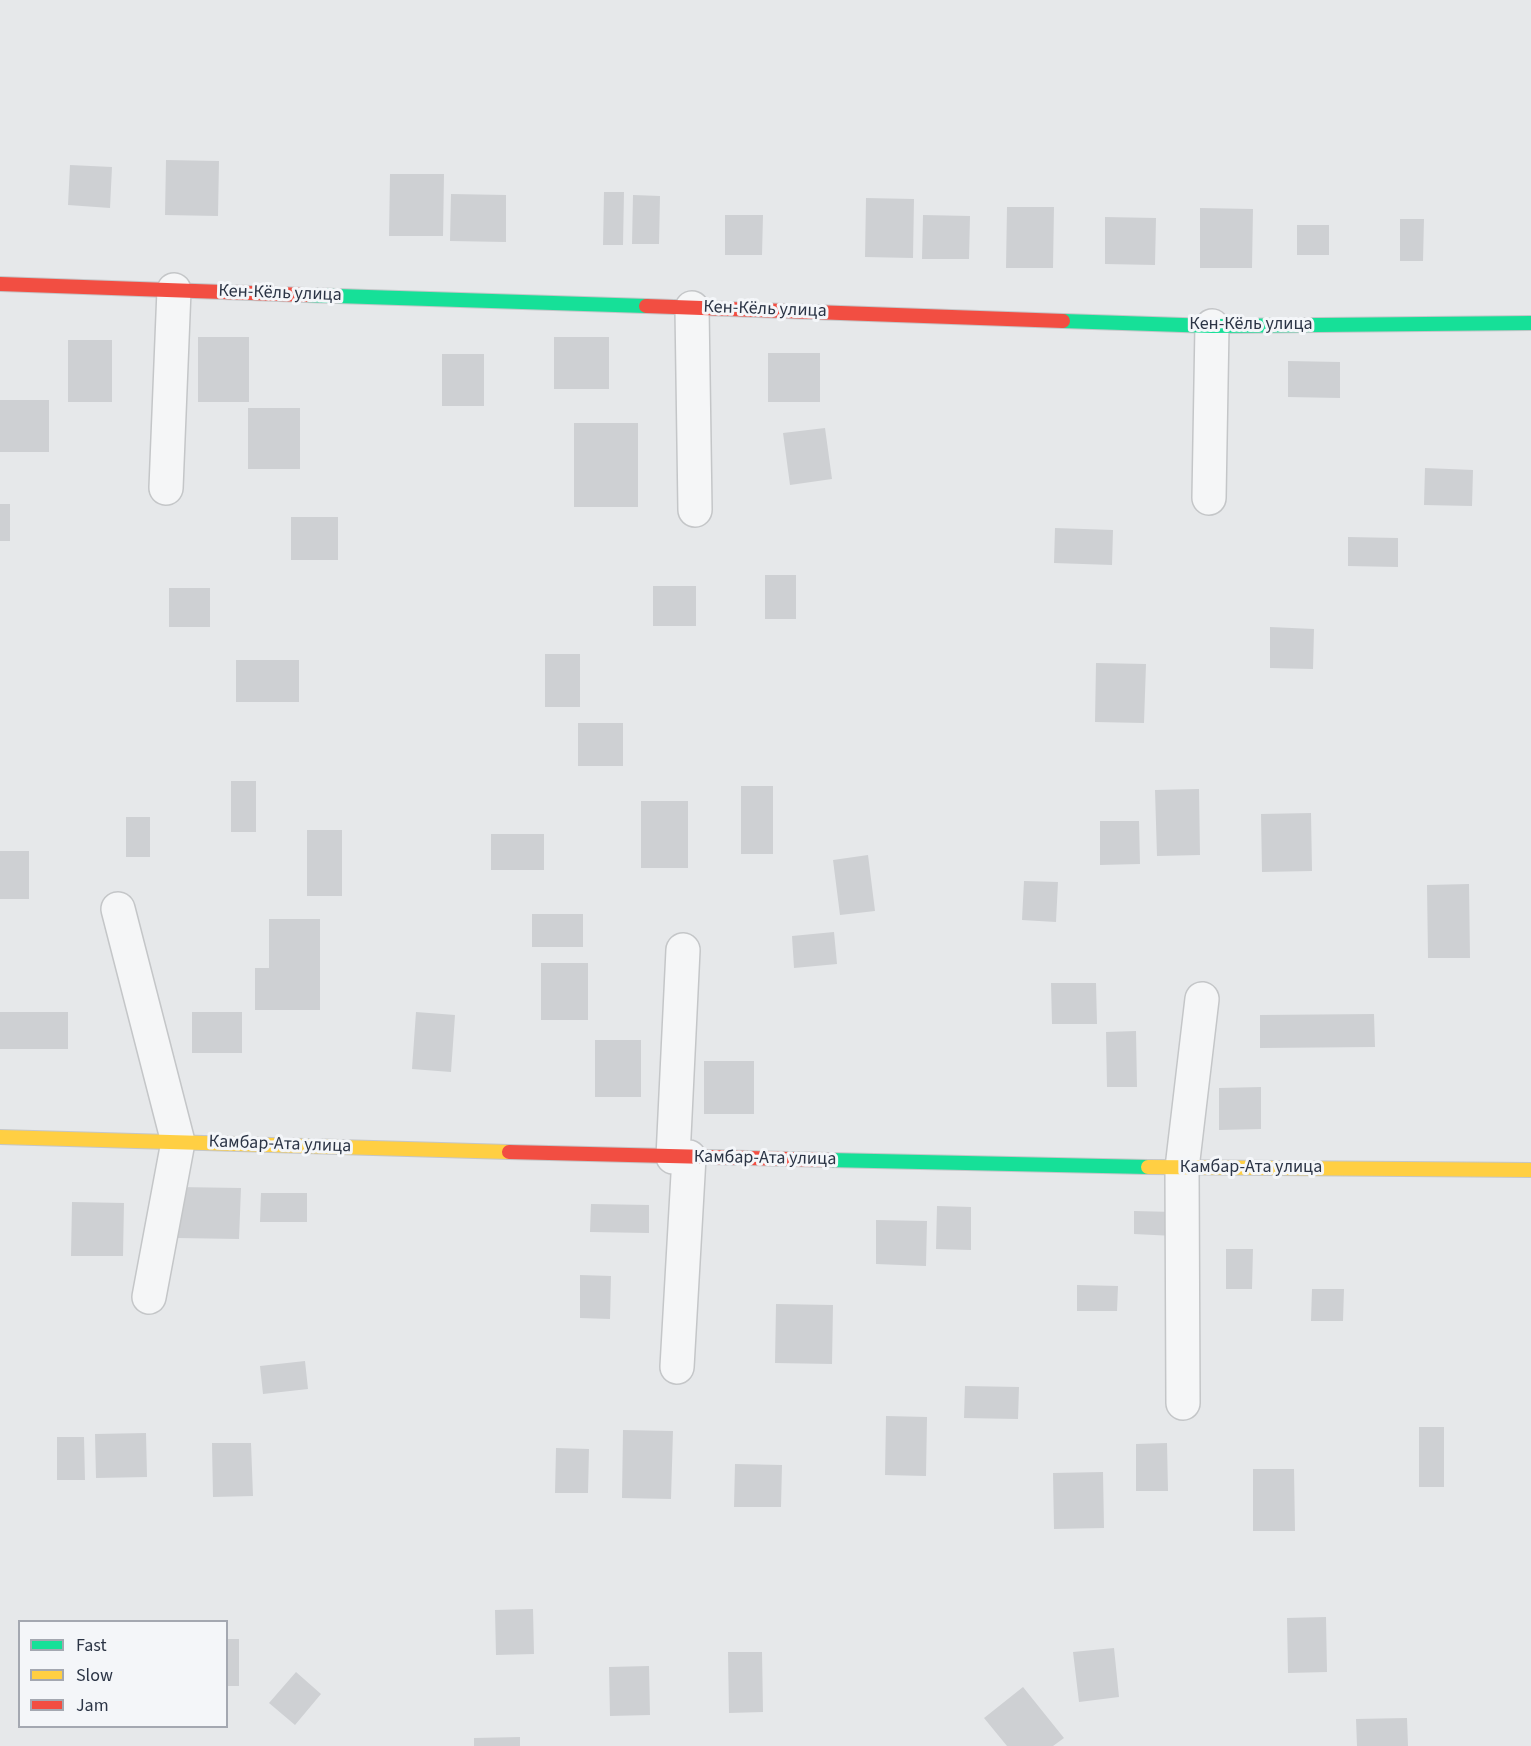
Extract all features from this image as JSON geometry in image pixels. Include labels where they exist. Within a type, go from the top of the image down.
[{"type":"street","name":"Кен-Кёль улица","points":[[0,284],[1212,326],[1531,323]]},
{"type":"street","points":[[166,488],[174,290]]},
{"type":"street","points":[[692,308],[695,510]]},
{"type":"street","points":[[1209,498],[1212,326]]},
{"type":"street","points":[[118,909],[178,1142],[149,1297]]},
{"type":"street","points":[[677,1367],[683,950]]},
{"type":"street","points":[[1183,1403],[1182,1168],[1202,999]]},
{"type":"street","name":"Камбар-Ата улица","points":[[0,1137],[681,1157],[1182,1168],[1531,1170]]},
{"type":"building","points":[[166,160],[219,161],[218,216],[165,215]]},
{"type":"building","points":[[70,165],[112,167],[110,208],[68,205]]},
{"type":"building","points":[[390,174],[444,174],[443,236],[389,236]]},
{"type":"building","points":[[604,192],[624,192],[623,245],[603,245]]},
{"type":"building","points":[[451,194],[506,195],[506,242],[450,241]]},
{"type":"building","points":[[633,195],[660,196],[659,244],[632,244]]},
{"type":"building","points":[[866,198],[914,199],[913,258],[865,257]]},
{"type":"building","points":[[1007,207],[1054,207],[1053,268],[1006,268]]},
{"type":"building","points":[[1200,208],[1253,209],[1252,268],[1200,268]]},
{"type":"building","points":[[725,215],[763,215],[762,255],[725,255]]},
{"type":"building","points":[[923,215],[970,216],[969,259],[922,259]]},
{"type":"building","points":[[1105,217],[1156,218],[1155,265],[1105,264]]},
{"type":"building","points":[[1400,219],[1424,219],[1423,261],[1400,261]]},
{"type":"building","points":[[1297,225],[1329,225],[1329,255],[1297,255]]},
{"type":"building","points":[[198,337],[249,337],[249,402],[198,402]]},
{"type":"building","points":[[554,337],[609,337],[609,389],[554,389]]},
{"type":"building","points":[[68,340],[112,340],[112,402],[68,402]]},
{"type":"building","points":[[768,353],[820,353],[820,402],[768,402]]},
{"type":"building","points":[[442,354],[484,354],[484,406],[442,406]]},
{"type":"building","points":[[1288,361],[1340,362],[1340,398],[1288,397]]},
{"type":"building","points":[[0,400],[49,400],[49,452],[0,452]]},
{"type":"building","points":[[248,408],[300,408],[300,469],[248,469]]},
{"type":"building","points":[[574,423],[638,423],[638,507],[574,507]]},
{"type":"building","points":[[825,428],[832,479],[790,485],[783,433]]},
{"type":"building","points":[[1425,468],[1473,470],[1472,506],[1424,505]]},
{"type":"building","points":[[0,504],[10,504],[10,541],[0,541]]},
{"type":"building","points":[[291,517],[338,517],[338,560],[291,560]]},
{"type":"building","points":[[1055,528],[1113,530],[1112,565],[1054,563]]},
{"type":"building","points":[[1348,537],[1398,538],[1398,567],[1348,566]]},
{"type":"building","points":[[765,575],[796,575],[796,619],[765,619]]},
{"type":"building","points":[[653,586],[696,586],[696,626],[653,626]]},
{"type":"building","points":[[169,588],[210,588],[210,627],[169,627]]},
{"type":"building","points":[[1270,627],[1314,629],[1313,669],[1270,668]]},
{"type":"building","points":[[545,654],[580,654],[580,707],[545,707]]},
{"type":"building","points":[[236,660],[299,660],[299,702],[236,702]]},
{"type":"building","points":[[1096,663],[1146,664],[1144,723],[1095,722]]},
{"type":"building","points":[[578,723],[623,723],[623,766],[578,766]]},
{"type":"building","points":[[231,781],[256,781],[256,832],[231,832]]},
{"type":"building","points":[[741,786],[773,786],[773,854],[741,854]]},
{"type":"building","points":[[1199,789],[1200,855],[1157,856],[1155,790]]},
{"type":"building","points":[[641,801],[688,801],[688,868],[641,868]]},
{"type":"building","points":[[1311,813],[1312,871],[1262,872],[1261,814]]},
{"type":"building","points":[[126,817],[150,817],[150,857],[126,857]]},
{"type":"building","points":[[1100,821],[1139,821],[1140,864],[1100,865]]},
{"type":"building","points":[[307,830],[342,830],[342,896],[307,896]]},
{"type":"building","points":[[491,834],[544,834],[544,870],[491,870]]},
{"type":"building","points":[[0,851],[29,851],[29,899],[0,899]]},
{"type":"building","points":[[868,855],[875,911],[840,915],[833,860]]},
{"type":"building","points":[[1024,881],[1058,882],[1056,922],[1022,920]]},
{"type":"building","points":[[1469,884],[1470,958],[1428,958],[1427,885]]},
{"type":"building","points":[[532,914],[583,914],[583,947],[532,947]]},
{"type":"building","points":[[269,919],[320,919],[320,1010],[255,1010],[255,968],[269,968]]},
{"type":"building","points":[[834,932],[837,964],[794,968],[792,936]]},
{"type":"building","points":[[541,963],[588,963],[588,1020],[541,1020]]},
{"type":"building","points":[[1051,983],[1096,983],[1097,1024],[1052,1024]]},
{"type":"building","points":[[0,1012],[68,1012],[68,1049],[0,1049]]},
{"type":"building","points":[[192,1012],[242,1012],[242,1053],[192,1053]]},
{"type":"building","points":[[416,1012],[455,1015],[451,1072],[412,1069]]},
{"type":"building","points":[[1374,1014],[1375,1047],[1260,1048],[1260,1015]]},
{"type":"building","points":[[1136,1031],[1137,1087],[1107,1087],[1106,1032]]},
{"type":"building","points":[[595,1040],[641,1040],[641,1097],[595,1097]]},
{"type":"building","points":[[704,1061],[754,1061],[754,1114],[704,1114]]},
{"type":"building","points":[[1261,1087],[1261,1129],[1219,1130],[1219,1088]]},
{"type":"building","points":[[178,1187],[241,1188],[239,1239],[177,1238]]},
{"type":"building","points":[[261,1193],[307,1193],[307,1222],[260,1222]]},
{"type":"building","points":[[72,1202],[124,1203],[123,1256],[71,1256]]},
{"type":"building","points":[[591,1204],[649,1205],[649,1233],[590,1232]]},
{"type":"building","points":[[937,1206],[971,1207],[971,1250],[936,1249]]},
{"type":"building","points":[[1134,1211],[1174,1212],[1174,1236],[1134,1234]]},
{"type":"building","points":[[876,1220],[927,1221],[926,1266],[876,1264]]},
{"type":"building","points":[[1226,1249],[1253,1249],[1252,1289],[1226,1289]]},
{"type":"building","points":[[580,1275],[611,1276],[610,1319],[580,1318]]},
{"type":"building","points":[[1077,1285],[1118,1286],[1117,1311],[1077,1311]]},
{"type":"building","points":[[1312,1289],[1344,1289],[1343,1321],[1311,1321]]},
{"type":"building","points":[[776,1304],[833,1305],[832,1364],[775,1363]]},
{"type":"building","points":[[305,1361],[308,1389],[263,1394],[260,1366]]},
{"type":"building","points":[[965,1386],[1019,1387],[1018,1419],[964,1418]]},
{"type":"building","points":[[886,1416],[927,1417],[926,1476],[885,1475]]},
{"type":"building","points":[[1419,1427],[1444,1427],[1444,1487],[1419,1487]]},
{"type":"building","points":[[623,1430],[673,1431],[671,1499],[622,1498]]},
{"type":"building","points":[[146,1433],[147,1477],[96,1478],[95,1434]]},
{"type":"building","points":[[57,1437],[84,1437],[85,1480],[57,1480]]},
{"type":"building","points":[[212,1443],[251,1443],[253,1496],[213,1497]]},
{"type":"building","points":[[1167,1443],[1168,1491],[1136,1491],[1136,1444]]},
{"type":"building","points":[[556,1448],[589,1449],[588,1493],[555,1493]]},
{"type":"building","points":[[735,1464],[782,1465],[781,1507],[734,1507]]},
{"type":"building","points":[[1253,1469],[1294,1469],[1295,1531],[1253,1531]]},
{"type":"building","points":[[1103,1472],[1104,1528],[1054,1529],[1053,1473]]},
{"type":"building","points":[[533,1609],[534,1654],[496,1655],[495,1610]]},
{"type":"building","points":[[1326,1617],[1327,1672],[1288,1673],[1287,1618]]},
{"type":"building","points":[[228,1639],[239,1639],[239,1686],[228,1686]]},
{"type":"building","points":[[1114,1648],[1119,1697],[1079,1702],[1073,1652]]},
{"type":"building","points":[[728,1652],[762,1652],[763,1712],[729,1713]]},
{"type":"building","points":[[649,1666],[650,1715],[610,1716],[609,1667]]},
{"type":"building","points":[[296,1672],[321,1694],[295,1725],[269,1703]]},
{"type":"building","points":[[1023,1687],[1064,1738],[1053,1746],[1007,1746],[984,1718]]},
{"type":"building","points":[[1407,1718],[1408,1746],[1357,1746],[1356,1719]]},
{"type":"building","points":[[520,1737],[520,1746],[474,1746],[474,1738]]},
{"type":"traffic: fast","points":[[306,295],[646,306]]},
{"type":"traffic: fast","points":[[1063,321],[1212,326],[1531,323]]},
{"type":"traffic: fast","points":[[829,1160],[1148,1167]]},
{"type":"traffic: slow","points":[[0,1137],[509,1152]]},
{"type":"traffic: slow","points":[[1148,1167],[1531,1170]]},
{"type":"traffic: jam","points":[[0,284],[306,295]]},
{"type":"traffic: jam","points":[[646,306],[1063,321]]},
{"type":"traffic: jam","points":[[509,1152],[829,1160]]}]
